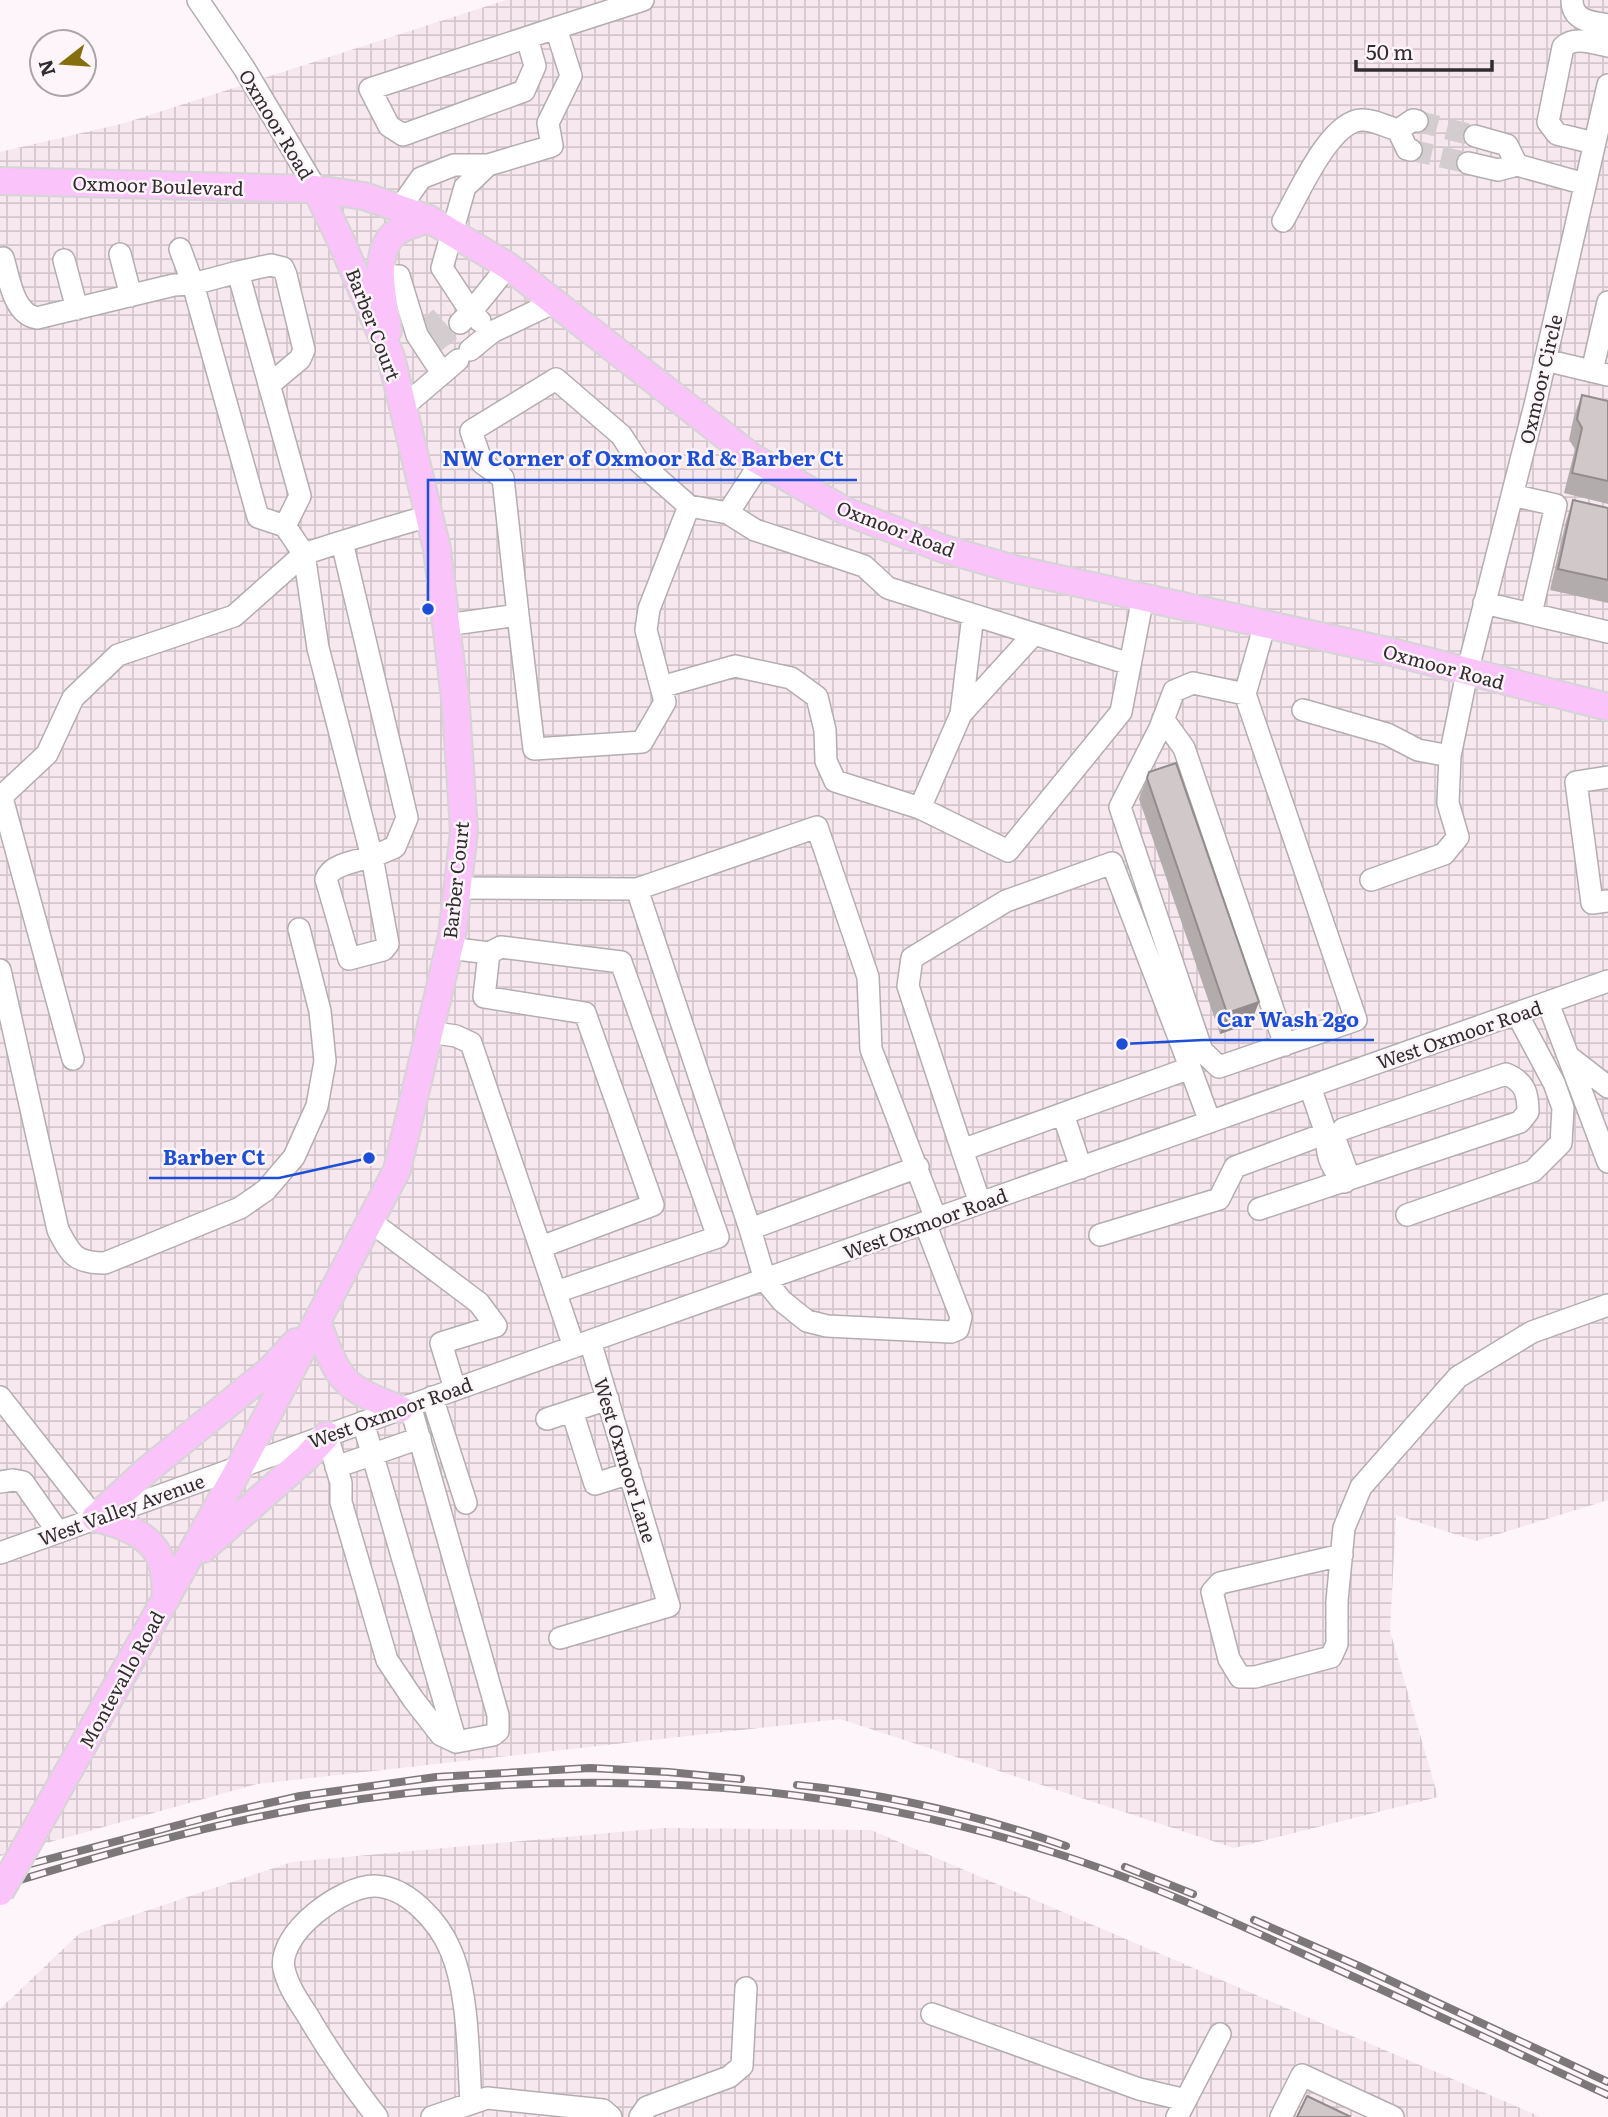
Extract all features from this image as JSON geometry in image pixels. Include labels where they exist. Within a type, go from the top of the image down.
[{"type":"main road","name":"Oxmoor Boulevard","points":[[0,181],[316,190]]},
{"type":"main road","name":"Oxmoor Road","points":[[316,190],[364,196],[429,219],[508,266],[761,462],[845,512],[941,548],[1014,569],[1392,652],[1608,707]]},
{"type":"main road","name":"Barber Court","points":[[242,1465],[397,1170],[449,948],[464,831],[456,707],[437,549],[390,353],[316,190]]},
{"type":"main road","points":[[390,353],[381,267],[387,242],[402,229],[429,219]]},
{"type":"main road","points":[[95,1518],[146,1471],[271,1369],[317,1321],[333,1365],[347,1384],[371,1398],[405,1407]]},
{"type":"main road","points":[[184,1566],[307,1457],[327,1435]]},
{"type":"main road","name":"Montevallo Road","points":[[0,1892],[242,1465]]},
{"type":"main road","points":[[95,1518],[116,1523],[146,1539],[159,1554],[166,1599]]},
{"type":"street","name":"Oxmoor Road","points":[[198,0],[244,68],[316,190]]},
{"type":"street","points":[[527,38],[535,66],[524,91],[403,135],[389,126],[370,89],[643,0]]},
{"type":"street","points":[[1572,0],[1575,14],[1584,20],[1608,25]]},
{"type":"street","points":[[400,208],[421,178],[454,165],[488,165],[552,146],[548,123],[571,76],[556,28]]},
{"type":"street","points":[[1594,143],[1557,134],[1548,122],[1563,47],[1568,42],[1576,41],[1608,46]]},
{"type":"street","name":"Oxmoor Circle","points":[[1371,880],[1444,854],[1458,837],[1448,803],[1450,756],[1467,673],[1545,360],[1608,85]]},
{"type":"street","points":[[1283,221],[1328,142],[1344,125],[1362,119],[1407,126],[1407,149],[1411,150]]},
{"type":"street","points":[[1475,136],[1507,145],[1517,165]]},
{"type":"street","points":[[1468,163],[1498,170],[1517,165],[1585,184]]},
{"type":"street","points":[[488,165],[465,187],[442,268],[460,312],[492,332]]},
{"type":"street","points":[[180,250],[193,284],[258,517],[285,526],[304,554],[318,648],[372,856],[388,943],[383,950],[349,959],[326,879],[328,873],[334,869],[372,856],[395,847],[407,818],[342,542]]},
{"type":"street","points":[[120,254],[131,296]]},
{"type":"street","points":[[3,258],[16,301],[30,317],[37,318],[271,265],[283,268],[304,350],[300,359],[269,385]]},
{"type":"street","points":[[64,260],[77,309]]},
{"type":"street","points":[[460,312],[508,266]]},
{"type":"street","points":[[238,272],[300,496],[285,526]]},
{"type":"street","points":[[382,276],[399,276],[424,340],[457,361]]},
{"type":"street","points":[[403,407],[492,332],[555,302]]},
{"type":"street","points":[[1545,360],[1600,373],[1608,302]]},
{"type":"street","points":[[390,353],[424,340]]},
{"type":"street","points":[[689,506],[649,609],[646,631],[665,702],[642,741],[534,749],[503,478],[482,463],[471,431],[555,379],[621,435],[638,461],[689,506],[728,513],[755,530],[864,566],[888,588],[1130,664]]},
{"type":"street","points":[[728,513],[761,462]]},
{"type":"street","points":[[1512,495],[1582,511]]},
{"type":"street","points":[[1531,614],[1556,505]]},
{"type":"street","points":[[73,1059],[1,798],[47,754],[73,698],[118,655],[233,616],[304,554],[429,516]]},
{"type":"street","points":[[661,687],[736,666],[791,678],[817,697],[825,730],[825,761],[835,781],[920,808],[1008,851],[1121,712],[1143,597]]},
{"type":"street","points":[[1484,603],[1608,632]]},
{"type":"street","points":[[446,625],[518,615]]},
{"type":"street","points":[[920,808],[961,714],[973,615]]},
{"type":"street","points":[[1245,694],[1193,683],[1174,691],[1120,807],[1202,1051],[1219,1067],[1356,1020],[1245,694],[1265,624]]},
{"type":"street","points":[[961,714],[1034,634]]},
{"type":"street","points":[[1303,710],[1387,734],[1418,750],[1450,756]]},
{"type":"street","points":[[1163,719],[1184,748],[1285,1045]]},
{"type":"street","points":[[1608,777],[1576,782],[1592,903],[1608,901]]},
{"type":"street","points":[[457,888],[637,889],[817,827],[868,977],[871,1049],[918,1167],[931,1221],[961,1317],[958,1329],[951,1332],[827,1326],[807,1321],[782,1301],[765,1280],[637,889]]},
{"type":"street","points":[[980,1203],[908,986],[912,958],[1006,901],[1112,863],[1210,1122]]},
{"type":"street","points":[[0,970],[58,1230],[70,1254],[86,1263],[105,1263],[240,1208],[266,1190],[294,1157],[317,1106],[325,1061],[320,1011],[299,929]]},
{"type":"street","points":[[449,948],[489,953],[501,947],[621,962],[718,1237],[555,1292]]},
{"type":"street","points":[[489,953],[484,997],[585,1013],[653,1205],[541,1247]]},
{"type":"street","name":"West Oxmoor Road","points":[[242,1465],[1608,981]]},
{"type":"street","points":[[1548,1003],[1608,1162]]},
{"type":"street","points":[[1407,1215],[1533,1171],[1561,1143],[1563,1108],[1554,1083],[1517,1014]]},
{"type":"street","name":"West Oxmoor Lane","points":[[429,1032],[456,1036],[471,1043],[555,1292],[608,1399],[669,1606],[560,1637]]},
{"type":"street","points":[[1568,1056],[1608,1087]]},
{"type":"street","points":[[962,1150],[1190,1068]]},
{"type":"street","points":[[1100,1235],[1219,1199],[1235,1167],[1506,1074],[1516,1078],[1528,1094],[1528,1112],[1520,1122],[1259,1209]]},
{"type":"street","points":[[1310,1087],[1333,1134],[1327,1148],[1335,1173],[1345,1182]]},
{"type":"street","points":[[1563,1108],[1587,1105]]},
{"type":"street","points":[[1063,1114],[1081,1168]]},
{"type":"street","points":[[750,1229],[918,1167]]},
{"type":"street","points":[[370,1221],[479,1303],[496,1326],[441,1343],[455,1389]]},
{"type":"street","points":[[1342,1555],[1220,1583],[1212,1592],[1229,1659],[1240,1678],[1255,1677],[1331,1657],[1337,1644],[1337,1601],[1342,1555],[1344,1528],[1361,1487],[1458,1377],[1532,1332],[1608,1305]]},
{"type":"street","points":[[432,1397],[466,1503]]},
{"type":"street","points":[[0,1398],[95,1518]]},
{"type":"street","points":[[547,1419],[608,1399]]},
{"type":"street","points":[[327,1435],[341,1483],[341,1502],[387,1660],[441,1735],[456,1742],[493,1735],[499,1726],[420,1438],[405,1407]]},
{"type":"street","points":[[572,1411],[595,1484],[630,1473]]},
{"type":"street","points":[[363,1422],[456,1742]]},
{"type":"street","points":[[336,1467],[420,1438]]},
{"type":"street","name":"West Valley Avenue","points":[[0,1553],[242,1465]]},
{"type":"street","points":[[0,1482],[23,1482],[58,1532]]},
{"type":"street","points":[[377,2117],[336,2063],[289,1985],[284,1967],[286,1950],[294,1934],[319,1912],[360,1887],[377,1886],[394,1890],[436,1924],[451,1951],[461,1984],[471,2103]]},
{"type":"street","points":[[640,2117],[648,2107],[729,2077],[742,2066],[746,1988]]},
{"type":"street","points":[[932,2014],[1139,2089],[1181,2108],[1220,2034]]},
{"type":"street","points":[[1281,2117],[1302,2075],[1393,2117]]},
{"type":"street","points":[[441,2116],[487,2098],[508,2108],[603,2110],[611,2117]]},
{"type":"shaded area","points":[[506,0],[1608,0],[1608,1500],[1476,1541],[1396,1515],[1390,1631],[1438,1797],[1234,1848],[840,1719],[257,1784],[0,1856],[0,152],[125,123]]},
{"type":"shaded area","points":[[664,1828],[871,1830],[1541,2117],[0,2117],[0,2009],[80,1933],[292,1862]]},
{"type":"building","points":[[1582,395],[1608,401],[1608,481],[1572,473],[1582,428],[1577,419]]},
{"type":"building","points":[[1573,500],[1608,508],[1608,580],[1558,569]]},
{"type":"building","points":[[1176,763],[1259,1002],[1227,1013],[1147,778],[1149,772]]},
{"type":"building","points":[[1307,2096],[1351,2117],[1297,2117]]},
{"type":"tunnel","points":[[1417,121],[1475,136]]},
{"type":"tunnel","points":[[1411,150],[1468,163]]},
{"type":"tunnel","points":[[424,331],[448,311]]},
{"type":"tunnel","points":[[434,343],[460,323]]},
{"type":"railway","points":[[0,1872],[224,1813],[300,1796],[436,1777],[590,1768],[741,1779]]},
{"type":"railway","points":[[0,1886],[115,1852],[232,1823],[310,1807],[403,1794],[496,1786],[590,1783],[684,1785],[778,1793],[871,1807],[962,1827],[1052,1852],[1118,1875],[1246,1928],[1608,2095]]},
{"type":"railway","points":[[797,1785],[865,1794],[933,1808],[1001,1825],[1066,1846]]},
{"type":"railway","points":[[1125,1867],[1193,1894]]},
{"type":"railway","points":[[1254,1920],[1608,2082]]},
{"type":"place","name":"NW Corner of Oxmoor Rd & Barber Ct","points":[[428,609]]},
{"type":"place","name":"Car Wash 2go","points":[[1122,1044]]},
{"type":"place","name":"Barber Ct","points":[[369,1158]]}]
